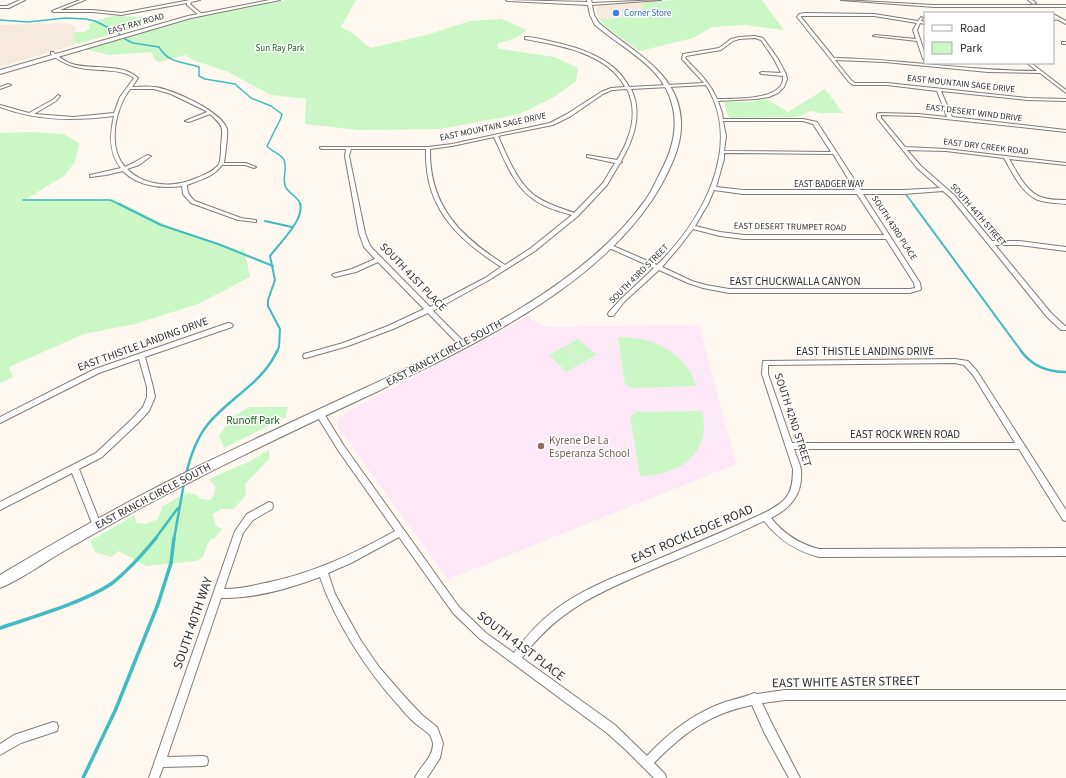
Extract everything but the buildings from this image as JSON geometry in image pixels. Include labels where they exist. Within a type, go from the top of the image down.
[{"type":"main road","name":"EAST RAY ROAD","points":[[0,72],[200,13],[258,0]]},
{"type":"main road","name":"EAST RAY ROAD","points":[[200,13],[278,0]]},
{"type":"main road","points":[[508,0],[590,2],[659,0]]},
{"type":"main road","points":[[570,0],[590,2],[608,0]]},
{"type":"main road","points":[[844,0],[934,6],[1066,6]]},
{"type":"main road","points":[[886,0],[943,3],[1032,1],[1066,3]]},
{"type":"main road","points":[[1032,1],[1049,12]]},
{"type":"main road","name":"EAST RANCH CIRCLE SOUTH","points":[[0,582],[97,525],[206,468],[463,345],[538,300],[580,271],[609,246],[646,207],[666,173],[678,137],[677,110],[668,86],[651,65],[597,24],[592,15],[590,2]]},
{"type":"main road","points":[[1054,16],[1066,23]]},
{"type":"main road","name":"EAST RAY ROAD","points":[[0,68],[54,55]]},
{"type":"street","points":[[0,8],[8,7],[23,0]]},
{"type":"street","points":[[83,0],[54,11],[93,11],[120,14],[198,0]]},
{"type":"street","points":[[154,2],[157,7]]},
{"type":"street","points":[[190,2],[188,4],[200,13]]},
{"type":"street","points":[[924,22],[874,15],[800,15],[799,17],[833,59],[871,59],[924,64]]},
{"type":"street","points":[[920,20],[915,30],[924,56]]},
{"type":"street","points":[[1054,20],[1060,20]]},
{"type":"street","points":[[875,36],[918,40]]},
{"type":"street","points":[[306,356],[332,349],[375,334],[428,310],[505,267],[547,239],[576,215],[602,190],[620,162],[629,142],[634,121],[634,102],[628,88],[619,75],[582,51],[564,43],[526,38]]},
{"type":"street","name":"SOUTH 43RD STREET","points":[[611,314],[618,305],[658,268],[692,227],[713,188],[723,152],[722,120],[716,100],[707,84],[683,58],[684,55],[720,49],[732,40],[739,38],[759,38],[764,42],[785,76]]},
{"type":"street","points":[[54,55],[62,62],[81,67],[125,71],[132,74],[136,78],[128,88],[122,97],[116,114],[114,145],[116,155],[124,168],[141,181],[150,185],[164,186],[184,184],[208,175],[217,169],[224,158],[225,130],[220,120],[211,112],[167,91],[154,88],[128,88]]},
{"type":"street","name":"EAST MOUNTAIN SAGE DRIVE","points":[[833,59],[854,84],[887,84],[1027,99],[1066,100]]},
{"type":"street","points":[[927,64],[1006,72],[1040,72]]},
{"type":"street","points":[[1030,64],[1066,92]]},
{"type":"street","points":[[716,100],[745,100],[765,96],[780,88],[784,83],[785,76],[762,73]]},
{"type":"street","name":"EAST MOUNTAIN SAGE DRIVE","points":[[322,148],[428,148],[452,145],[536,128],[555,122],[611,89],[707,84]]},
{"type":"street","points":[[0,88],[9,85]]},
{"type":"street","points":[[939,90],[950,119]]},
{"type":"street","points":[[31,114],[55,100],[58,96]]},
{"type":"street","points":[[0,106],[12,111],[31,114],[79,118],[116,114]]},
{"type":"street","points":[[187,121],[211,112]]},
{"type":"street","name":"EAST DESERT WIND DRIVE","points":[[879,114],[904,114],[1066,132]]},
{"type":"street","name":"SOUTH 44TH STREET","points":[[879,114],[879,118],[919,167],[953,197],[1049,315],[1064,328]]},
{"type":"street","name":"SOUTH 43RD PLACE","points":[[722,120],[810,120],[816,123],[917,283],[918,289]]},
{"type":"street","points":[[496,136],[519,181],[528,193],[546,204],[576,215]]},
{"type":"street","name":"SOUTH 41ST PLACE","points":[[349,148],[347,156],[362,233],[367,247],[378,260],[463,345]]},
{"type":"street","points":[[428,148],[427,168],[436,196],[445,213],[464,237],[477,249],[505,267]]},
{"type":"street","name":"EAST DRY CREEK ROAD","points":[[904,148],[940,149],[1066,164]]},
{"type":"street","points":[[723,152],[835,153]]},
{"type":"street","points":[[92,176],[104,175],[124,168],[143,161],[149,156]]},
{"type":"street","points":[[590,156],[620,162]]},
{"type":"street","points":[[1006,157],[1030,193],[1037,198],[1066,202]]},
{"type":"street","points":[[221,164],[246,164],[254,167]]},
{"type":"street","points":[[184,184],[184,192],[193,202],[240,219],[254,221]]},
{"type":"street","name":"EAST BADGER WAY","points":[[713,188],[743,192],[859,192],[944,189]]},
{"type":"street","name":"EAST DESERT TRUMPET ROAD","points":[[692,227],[720,234],[744,237],[888,237]]},
{"type":"street","points":[[991,243],[1019,243],[1066,249]]},
{"type":"street","name":"EAST CHUCKWALLA CANYON","points":[[609,246],[705,287],[729,291],[910,291],[918,289]]},
{"type":"street","points":[[335,275],[354,271],[378,260]]},
{"type":"street","name":"EAST THISTLE LANDING DRIVE","points":[[0,420],[98,371],[230,325]]},
{"type":"street","points":[[0,506],[99,455],[118,439],[146,409],[151,397],[150,387],[141,355]]},
{"type":"street","name":"EAST THISTLE LANDING DRIVE","points":[[765,363],[966,363],[975,373],[1021,446]]},
{"type":"street","name":"SOUTH 42ND STREET","points":[[765,363],[765,374],[797,469],[796,490],[787,505],[765,517]]},
{"type":"street","name":"SOUTH 41ST PLACE","points":[[320,414],[341,448],[456,610],[483,636],[611,729],[661,778]]},
{"type":"street","name":"EAST ROCK WREN ROAD","points":[[790,446],[1021,446]]},
{"type":"street","points":[[1021,446],[1066,517]]},
{"type":"street","points":[[74,467],[97,525]]},
{"type":"street","name":"SOUTH 40TH WAY","points":[[154,778],[239,531],[250,517],[269,506]]},
{"type":"street","name":"EAST ROCKLEDGE ROAD","points":[[515,660],[525,645],[542,626],[570,603],[604,586],[765,517],[783,538],[807,551],[819,553],[1066,552]]},
{"type":"street","points":[[218,593],[228,594],[265,588],[323,572],[356,557],[401,532]]},
{"type":"street","points":[[323,572],[331,596],[362,650],[388,687],[418,719],[433,731],[438,742],[435,758],[420,778]]},
{"type":"street","name":"EAST WHITE ASTER STREET","points":[[647,763],[663,746],[694,721],[708,713],[754,698],[785,695],[1066,695]]},
{"type":"street","points":[[754,698],[765,723],[795,778]]},
{"type":"street","points":[[0,750],[18,739],[53,727]]},
{"type":"street","points":[[160,762],[203,762]]},
{"type":"shaded area","points":[[641,3],[644,8],[642,10],[624,17],[599,19],[596,7],[600,5]]},
{"type":"shaded area","points":[[68,23],[76,28],[73,39],[77,44],[0,67],[0,25]]},
{"type":"shaded area","name":"Kyrene De La Esperanza School","points":[[528,316],[538,324],[548,327],[699,325],[736,464],[456,576],[449,581],[338,427],[338,419],[346,412],[495,335]]},
{"type":"green space","name":"Sun Ray Park","points":[[286,0],[356,0],[341,27],[351,32],[370,48],[430,34],[470,21],[502,19],[527,30],[516,38],[497,44],[499,49],[555,57],[578,68],[576,81],[554,97],[520,114],[440,129],[359,130],[305,124],[306,99],[271,95],[226,71],[193,60],[186,55],[159,62],[155,60],[151,52],[110,55],[84,49],[209,14]]},
{"type":"green space","points":[[673,0],[762,0],[784,30],[745,25],[712,27],[693,38],[640,51],[607,28],[599,19],[617,18],[634,14],[644,8],[641,3]]},
{"type":"green space","points":[[113,16],[169,18],[77,44],[73,39],[74,32],[84,32],[90,28],[88,24]]},
{"type":"green space","points":[[825,89],[843,113],[820,113],[811,111],[797,117],[731,118],[728,116],[724,102],[750,102],[766,99],[788,112]]},
{"type":"green space","points":[[32,132],[64,134],[79,143],[75,162],[64,176],[26,199],[111,198],[170,227],[241,251],[244,248],[250,277],[198,304],[135,324],[84,334],[9,367],[13,377],[0,383],[0,133]]},
{"type":"green space","points":[[618,337],[643,339],[666,348],[685,364],[696,386],[632,388],[625,384]]},
{"type":"green space","points":[[578,339],[596,355],[582,363],[564,347]]},
{"type":"green space","points":[[563,347],[581,363],[567,372],[549,355]]},
{"type":"green space","name":"Runoff Park","points":[[249,407],[288,407],[286,417],[224,448],[219,436],[231,418]]},
{"type":"green space","points":[[702,411],[704,426],[702,439],[698,450],[690,459],[680,467],[668,472],[640,476],[630,417],[636,412]]},
{"type":"green space","points":[[269,450],[269,459],[245,484],[246,495],[234,509],[222,509],[212,514],[216,526],[222,529],[215,538],[211,539],[207,545],[203,557],[196,561],[146,566],[119,551],[111,557],[95,552],[90,541],[135,515],[136,523],[146,524],[158,519],[162,507],[188,493],[197,495],[201,499],[210,500],[215,493],[215,487],[209,479],[250,461]]},
{"type":"waterway","points":[[0,20],[28,22],[65,18],[95,21],[117,32],[125,39],[133,43],[159,47],[172,59],[199,67],[199,76],[205,79],[235,84],[251,98],[271,106],[282,114],[267,146],[284,160],[284,178],[286,188],[301,205]]},
{"type":"waterway","points":[[904,192],[914,205]]},
{"type":"waterway","points":[[23,200],[110,200],[121,205]]},
{"type":"waterway","points":[[272,266],[270,256],[295,224],[301,210],[300,204]]},
{"type":"waterway","points":[[913,204],[1022,352]]},
{"type":"waterway","points":[[121,205],[161,225],[218,244],[272,266]]},
{"type":"waterway","points":[[265,221],[292,227]]},
{"type":"waterway","points":[[272,266],[275,280],[268,300],[268,306],[280,329],[279,347],[277,352]]},
{"type":"waterway","points":[[186,475],[194,448],[208,424],[216,415],[255,381],[271,362],[277,351]]},
{"type":"waterway","points":[[1021,351],[1030,361],[1040,367],[1052,371],[1066,372]]},
{"type":"waterway","points":[[174,539],[184,483]]},
{"type":"waterway","points":[[155,539],[178,508]]},
{"type":"waterway","points":[[0,628],[57,609],[99,591],[111,584],[123,574],[156,538]]},
{"type":"waterway","points":[[83,778],[115,711],[158,604],[171,563],[174,538]]},
{"type":"place","name":"Corner Store","points":[[616,13]]},
{"type":"place","name":"Kyrene De La Esperanza School","points":[[541,446]]}]
